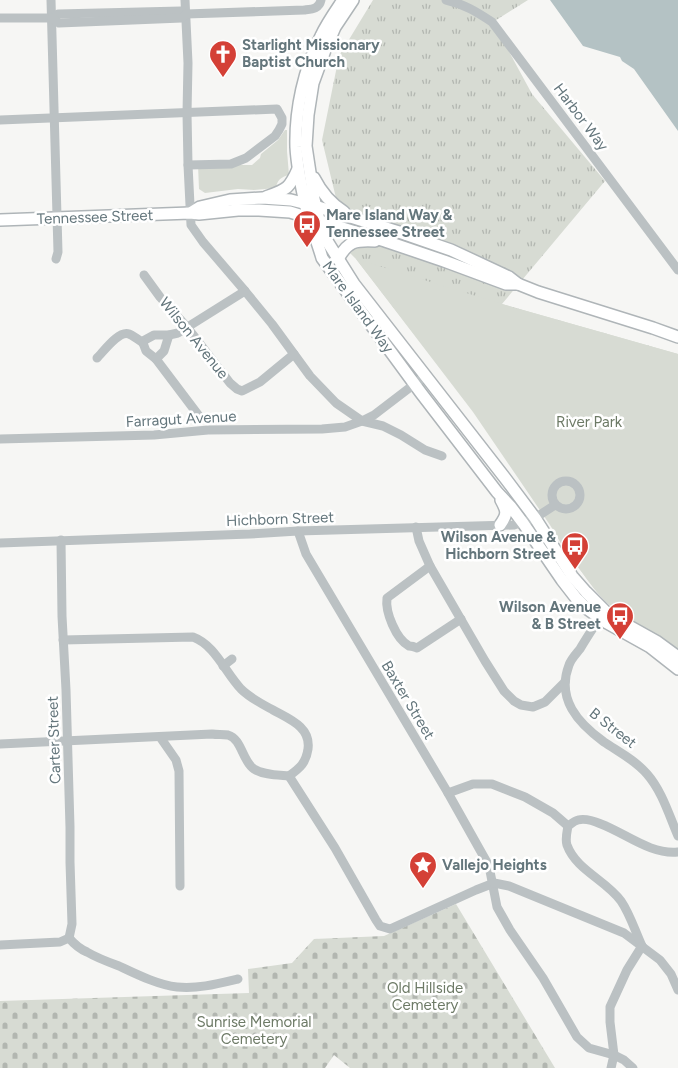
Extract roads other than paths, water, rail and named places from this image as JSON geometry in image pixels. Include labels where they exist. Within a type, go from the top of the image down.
[{"type":"main road","name":"Mare Island Way","points":[[343,0],[322,33],[312,56],[297,119],[296,146],[304,167],[322,258],[415,384],[497,492],[523,523]]},
{"type":"main road","name":"Mare Island Way","points":[[304,167],[306,129],[313,83],[335,27],[353,0]]},
{"type":"main road","points":[[262,198],[287,188],[304,167],[314,178],[326,198],[354,218],[451,250],[538,292],[678,335]]},
{"type":"main road","name":"Tennessee Street","points":[[190,213],[200,206],[230,200],[262,198],[291,200],[354,218]]},
{"type":"main road","name":"Tennessee Street","points":[[0,220],[199,214],[238,210],[290,212],[385,241],[506,284],[518,284]]},
{"type":"main road","name":"Mare Island Way","points":[[314,219],[354,284],[535,518]]},
{"type":"main road","points":[[338,260],[348,245],[366,241],[385,241]]},
{"type":"main road","points":[[497,492],[506,509],[506,516],[500,525]]},
{"type":"main road","points":[[535,518],[572,576],[594,602],[602,615],[622,632],[650,647],[678,669]]},
{"type":"main road","points":[[523,523],[562,580],[586,608],[656,641],[678,657]]},
{"type":"street","points":[[51,0],[58,252],[56,259]]},
{"type":"street","points":[[185,0],[191,225],[272,324],[310,376],[336,404],[362,421],[383,426],[425,450],[442,456]]},
{"type":"street","name":"Harbor Way","points":[[446,0],[460,4],[492,22],[678,270]]},
{"type":"street","points":[[0,18],[52,18],[59,22],[182,18],[186,14],[304,10],[318,4]]},
{"type":"street","points":[[0,120],[277,109],[282,118],[282,124],[275,136],[246,158],[231,164],[188,164]]},
{"type":"street","name":"Wilson Avenue","points":[[144,274],[160,297],[187,327],[236,389],[242,391],[260,382],[294,354]]},
{"type":"street","points":[[143,343],[143,341],[154,335],[169,336],[178,334],[245,291]]},
{"type":"street","points":[[97,358],[122,333],[128,334],[143,343],[146,351],[156,359],[200,416]]},
{"type":"street","points":[[156,359],[164,351],[169,336]]},
{"type":"street","points":[[362,421],[374,415],[425,376]]},
{"type":"street","name":"Farragut Avenue","points":[[0,439],[154,435],[208,430],[322,429],[345,427],[362,421]]},
{"type":"street","name":"Hichborn Street","points":[[0,542],[500,525],[523,523],[556,505]]},
{"type":"street","points":[[416,528],[419,541],[430,566],[504,691],[521,705],[533,707],[545,702],[566,682]]},
{"type":"street","name":"Baxter Street","points":[[298,531],[306,554],[490,866],[497,907],[510,930],[543,978],[577,1037],[589,1048],[614,1055],[624,1060],[633,1068]]},
{"type":"street","name":"Carter Street","points":[[61,540],[72,924],[69,938]]},
{"type":"street","points":[[430,566],[387,598],[388,618],[402,640],[409,646],[417,648],[460,619]]},
{"type":"street","name":"B Street","points":[[602,615],[569,664],[566,682],[570,707],[585,726],[603,741],[635,762],[647,773],[661,794],[678,836]]},
{"type":"street","points":[[0,744],[212,734],[234,738],[249,765],[256,770],[289,776],[300,768],[307,758],[309,744],[304,731],[297,723],[243,690],[231,678],[202,640],[192,636],[63,640]]},
{"type":"street","points":[[223,666],[232,659]]},
{"type":"street","points":[[160,737],[176,760],[179,771],[180,886]]},
{"type":"street","points":[[289,776],[335,848],[380,926],[390,930],[476,890],[494,884],[509,886],[624,934],[660,960],[671,974],[678,990]]},
{"type":"street","points":[[448,793],[473,784],[492,784],[524,797],[553,813],[568,826]]},
{"type":"street","points":[[642,946],[627,910],[612,890],[574,857],[567,844],[568,826],[578,820],[594,821],[653,848],[671,853],[678,852]]},
{"type":"street","points":[[0,945],[60,942],[69,938],[86,952],[144,977],[177,987],[211,986],[238,979]]},
{"type":"street","points":[[611,1068],[614,1055],[610,1007],[627,970],[642,946]]},
{"type":"place","name":"Starlight Missionary Baptist Church","points":[[223,78]]},
{"type":"place","name":"Mare Island Way & Tennessee Street","points":[[307,248]]},
{"type":"place","name":"Wilson Avenue & Hichborn Street","points":[[575,570]]},
{"type":"place","name":"Wilson Avenue & B Street","points":[[620,640]]},
{"type":"place","name":"Vallejo Heights","points":[[423,889]]},
{"type":"park label","name":"River Park","points":[[589,422]]},
{"type":"park label","name":"Old Hillside Cemetery","points":[[425,996]]},
{"type":"park label","name":"Sunrise Memorial Cemetery","points":[[254,1030]]}]
